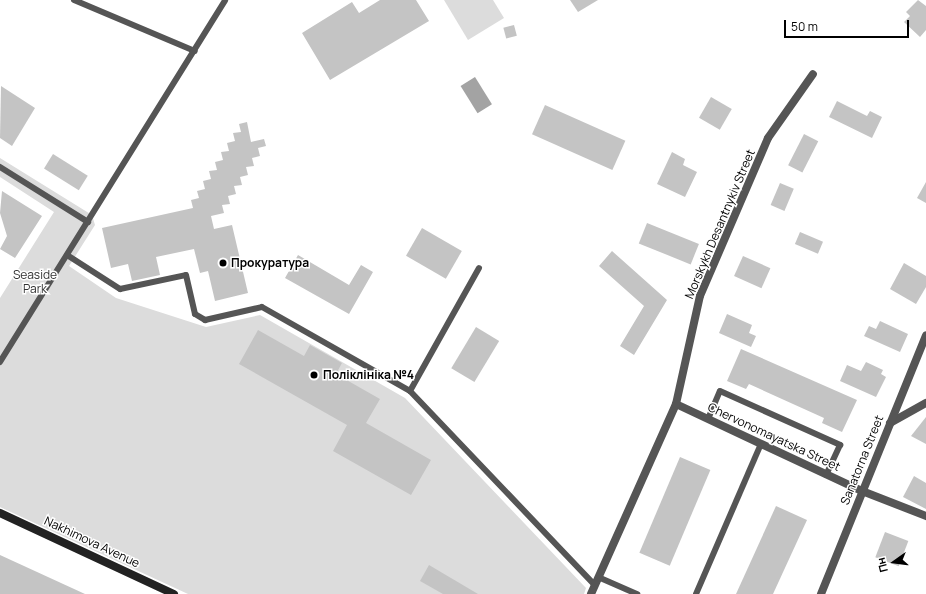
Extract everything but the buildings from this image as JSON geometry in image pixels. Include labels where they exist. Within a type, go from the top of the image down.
[{"type":"main road","name":"Nakhimova Avenue","points":[[0,513],[174,594]]},
{"type":"street","name":"Morskykh Desantnykiv Street","points":[[591,594],[676,404],[700,296],[768,138],[813,74]]},
{"type":"street","name":"Sanatorna Street","points":[[821,594],[926,335]]},
{"type":"street","points":[[890,423],[926,403]]},
{"type":"street","name":"Chervonomayatska Street","points":[[676,404],[862,491],[926,516]]},
{"type":"lane","points":[[74,0],[195,51]]},
{"type":"lane","points":[[0,362],[195,51],[225,0]]},
{"type":"lane","points":[[0,166],[88,222]]},
{"type":"lane","points":[[67,256],[120,289],[186,275],[195,314],[205,320],[262,307],[410,391],[596,581],[637,594]]},
{"type":"lane","points":[[410,391],[479,268]]},
{"type":"lane","points":[[708,419],[720,391],[840,445],[826,474]]},
{"type":"lane","points":[[696,594],[761,444]]},
{"type":"green space","points":[[444,0],[493,0],[504,18],[468,40]]},
{"type":"green space","name":"Seaside Park","points":[[0,158],[92,215],[95,225],[69,266],[116,298],[206,327],[260,315],[405,398],[586,588],[584,594],[188,594],[0,507],[0,298],[54,212],[0,177]]},
{"type":"shaded area","points":[[475,77],[492,104],[478,113],[461,86]]},
{"type":"place","name":"Прокуратура","points":[[223,263]]},
{"type":"place","name":"Поліклініка №4","points":[[314,375]]}]
